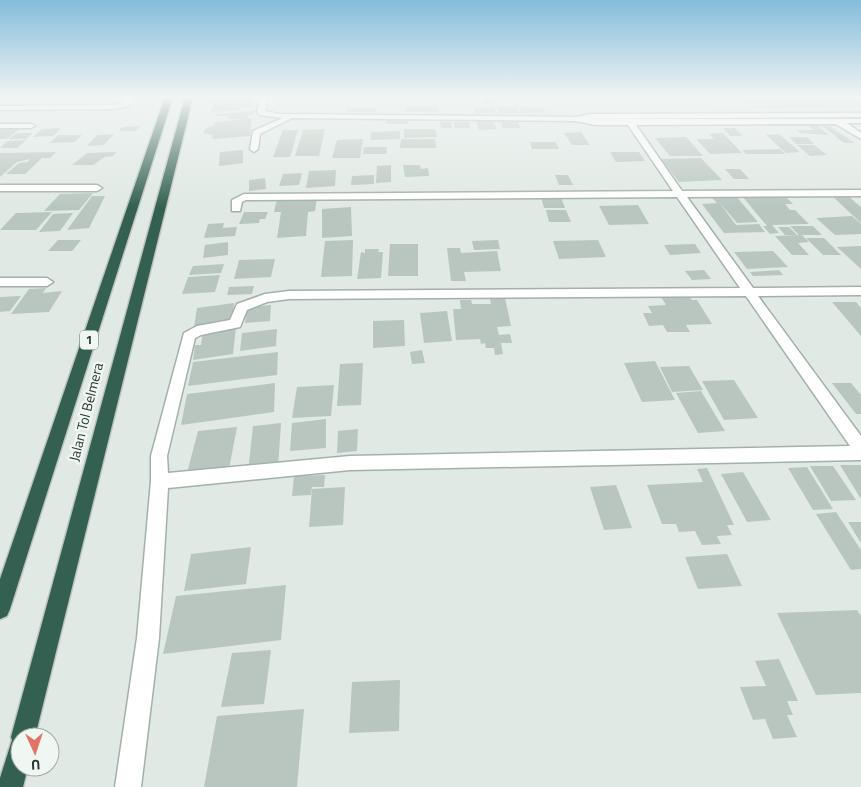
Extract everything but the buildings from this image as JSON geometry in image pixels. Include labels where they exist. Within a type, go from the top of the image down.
[{"type":"highway","name":"Jalan Tol Belmera","points":[[0,609],[156,134]]},
{"type":"highway","name":"Jalan Tol Belmera","points":[[26,727],[179,134]]},
{"type":"street","points":[[254,149],[254,136],[256,134]]},
{"type":"street","points":[[639,134],[679,194],[752,293],[861,451]]},
{"type":"street","points":[[0,188],[97,188]]},
{"type":"street","points":[[236,209],[237,200],[244,197],[861,193]]},
{"type":"street","points":[[0,282],[47,282]]},
{"type":"street","points":[[128,787],[148,638],[160,481],[159,456],[189,336],[197,330],[234,324],[242,307],[255,300],[289,295],[861,291]]},
{"type":"street","points":[[160,481],[350,463],[861,451]]}]
